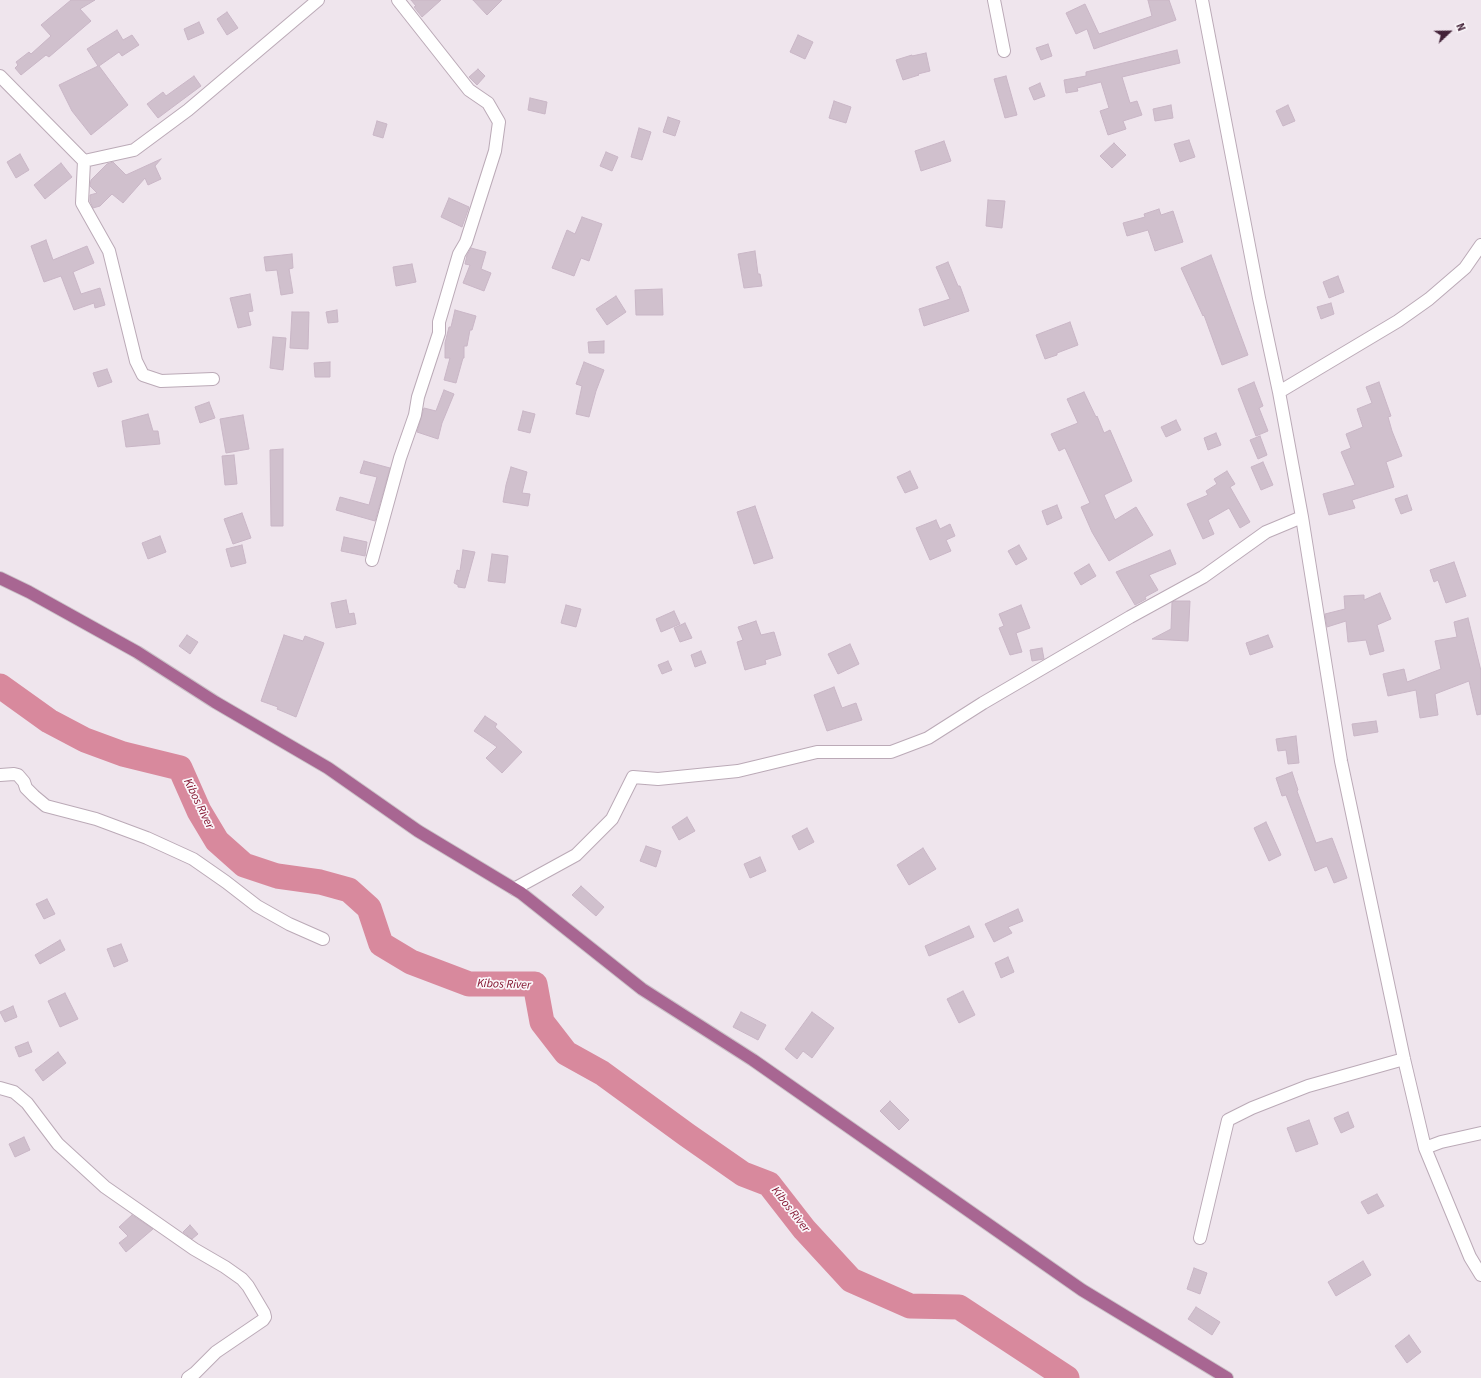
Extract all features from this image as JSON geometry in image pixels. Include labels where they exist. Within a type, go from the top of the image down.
[{"type":"main road","points":[[0,578],[137,652],[214,702],[328,768],[418,831],[514,889],[642,990],[753,1060],[1082,1290],[1226,1378]]},
{"type":"street","points":[[84,161],[134,150],[188,110],[318,0]]},
{"type":"street","points":[[372,560],[400,458],[416,415],[418,397],[439,333],[439,322],[456,262],[466,242],[495,151],[499,122],[488,103],[469,90],[398,0]]},
{"type":"street","points":[[994,0],[1004,51]]},
{"type":"street","points":[[1202,0],[1259,298],[1279,392],[1302,518],[1340,761],[1404,1060],[1425,1148],[1470,1257],[1481,1275]]},
{"type":"street","points":[[0,76],[84,161],[82,203],[109,251],[136,361],[143,375],[161,381],[213,379]]},
{"type":"street","points":[[1279,392],[1398,321],[1429,299],[1465,268],[1481,246]]},
{"type":"street","points":[[514,889],[576,855],[612,819],[633,777],[658,779],[738,771],[817,752],[891,752],[928,738],[1117,624],[1203,577],[1266,532],[1302,518]]},
{"type":"street","points":[[0,776],[14,774],[18,775],[24,782],[26,788],[46,806],[96,819],[147,838],[193,859],[257,906],[289,924],[323,939]]},
{"type":"street","points":[[1200,1238],[1228,1120],[1252,1108],[1308,1086],[1404,1060]]},
{"type":"street","points":[[0,1088],[14,1092],[27,1103],[58,1144],[105,1187],[194,1249],[242,1279],[248,1286],[265,1317],[263,1320],[216,1352],[188,1378]]},
{"type":"street","points":[[1425,1148],[1441,1142],[1481,1133]]},
{"type":"building","points":[[71,0],[95,0],[80,9],[91,21],[49,57],[46,55],[21,75],[15,68],[18,65],[16,62],[29,52],[31,54],[51,36],[41,25]]},
{"type":"building","points":[[411,0],[441,0],[422,17],[414,7],[416,6]]},
{"type":"building","points":[[473,0],[502,0],[487,15]]},
{"type":"building","points":[[1148,0],[1169,0],[1176,20],[1094,49],[1087,29],[1076,34],[1066,13],[1085,4],[1099,34],[1152,16]]},
{"type":"building","points":[[227,12],[238,28],[227,35],[217,19]]},
{"type":"building","points":[[199,22],[204,33],[188,40],[184,29]]},
{"type":"building","points":[[117,30],[123,40],[132,35],[139,45],[122,56],[119,52],[99,66],[128,105],[91,135],[72,111],[59,85],[98,66],[87,49]]},
{"type":"building","points":[[798,35],[813,42],[805,59],[790,52]]},
{"type":"building","points":[[1048,44],[1052,56],[1041,60],[1036,48]]},
{"type":"building","points":[[1177,50],[1180,63],[1122,77],[1130,103],[1137,101],[1142,115],[1123,121],[1126,129],[1108,135],[1100,111],[1109,108],[1101,82],[1077,88],[1078,91],[1066,93],[1064,80],[1086,76],[1086,72]]},
{"type":"building","points":[[926,53],[930,71],[903,80],[896,60],[912,55]]},
{"type":"building","points":[[478,69],[485,76],[477,85],[469,77]]},
{"type":"building","points":[[194,76],[201,86],[158,118],[147,104],[163,92],[166,96]]},
{"type":"building","points":[[1006,76],[1017,115],[1005,118],[994,79]]},
{"type":"building","points":[[1040,83],[1045,96],[1034,100],[1029,88]]},
{"type":"building","points":[[530,98],[547,102],[545,114],[528,110]]},
{"type":"building","points":[[834,101],[851,107],[846,123],[829,118]]},
{"type":"building","points":[[1171,105],[1173,118],[1155,121],[1153,109]]},
{"type":"building","points":[[1288,105],[1295,121],[1283,126],[1276,111]]},
{"type":"building","points":[[668,117],[680,121],[675,136],[663,132]]},
{"type":"building","points":[[377,121],[387,124],[383,138],[373,135]]},
{"type":"building","points":[[639,128],[651,132],[642,160],[631,157]]},
{"type":"building","points":[[1189,140],[1195,157],[1180,162],[1174,144]]},
{"type":"building","points":[[944,141],[951,161],[921,171],[915,151]]},
{"type":"building","points":[[1114,143],[1126,155],[1112,168],[1100,156]]},
{"type":"building","points":[[606,152],[618,157],[612,171],[600,166]]},
{"type":"building","points":[[20,154],[29,170],[16,178],[7,162]]},
{"type":"building","points":[[161,159],[155,166],[161,179],[148,185],[145,178],[123,203],[112,194],[100,206],[93,208],[90,201],[90,195],[97,193],[90,186],[91,180],[107,164],[113,162],[126,175]]},
{"type":"building","points":[[61,163],[72,177],[45,199],[34,185]]},
{"type":"building","points":[[449,198],[469,207],[462,227],[441,217]]},
{"type":"building","points":[[988,200],[1005,201],[1002,228],[986,226]]},
{"type":"building","points":[[1159,209],[1161,215],[1173,211],[1183,242],[1155,251],[1148,230],[1127,236],[1123,223],[1145,217],[1144,214]]},
{"type":"building","points":[[582,217],[602,224],[589,261],[581,258],[574,276],[552,268],[567,230],[575,234]]},
{"type":"building","points":[[46,240],[53,260],[87,246],[94,263],[73,272],[81,294],[100,288],[105,305],[95,308],[94,303],[74,310],[61,276],[44,282],[31,246]]},
{"type":"building","points":[[471,248],[486,252],[481,269],[491,273],[484,291],[463,283],[470,265],[465,264],[467,255]]},
{"type":"building","points":[[755,251],[758,274],[760,274],[762,286],[744,288],[738,254]]},
{"type":"building","points":[[292,254],[293,268],[289,269],[293,293],[281,295],[277,270],[266,271],[264,257]]},
{"type":"building","points":[[1211,255],[1248,355],[1222,365],[1204,315],[1203,316],[1181,268]]},
{"type":"building","points":[[948,262],[958,286],[960,286],[969,311],[924,326],[919,309],[950,299],[936,267]]},
{"type":"building","points":[[412,264],[416,282],[396,286],[393,267]]},
{"type":"building","points":[[1338,276],[1344,292],[1329,298],[1323,282]]},
{"type":"building","points":[[662,289],[663,315],[636,315],[635,290]]},
{"type":"building","points":[[250,294],[253,311],[248,312],[251,325],[238,328],[230,298]]},
{"type":"building","points":[[616,296],[626,312],[607,325],[596,309]]},
{"type":"building","points":[[1331,303],[1334,314],[1321,319],[1317,307]]},
{"type":"building","points":[[337,310],[338,322],[328,323],[326,312]]},
{"type":"building","points":[[455,310],[476,316],[472,330],[470,330],[467,346],[464,346],[464,358],[456,383],[444,380],[450,358],[445,358],[445,343]]},
{"type":"building","points":[[292,312],[309,312],[308,349],[290,348]]},
{"type":"building","points":[[1070,322],[1078,345],[1045,359],[1036,335]]},
{"type":"building","points":[[273,337],[286,338],[283,370],[270,368]]},
{"type":"building","points":[[604,341],[604,353],[589,353],[588,342]]},
{"type":"building","points":[[330,362],[330,377],[315,377],[314,363]]},
{"type":"building","points":[[584,362],[604,370],[596,391],[589,417],[576,414],[582,386],[576,384]]},
{"type":"building","points":[[107,369],[112,382],[98,387],[93,373]]},
{"type":"building","points":[[1254,382],[1263,406],[1259,408],[1268,431],[1256,436],[1238,389]]},
{"type":"building","points":[[1379,382],[1391,416],[1388,417],[1392,431],[1402,456],[1386,462],[1394,487],[1352,500],[1355,508],[1329,515],[1323,494],[1355,485],[1341,452],[1351,448],[1346,434],[1363,427],[1357,409],[1372,403],[1366,387]]},
{"type":"building","points":[[444,390],[454,394],[442,423],[438,439],[417,432],[424,408],[436,411]]},
{"type":"building","points":[[1084,392],[1104,433],[1110,430],[1132,481],[1104,495],[1115,520],[1136,507],[1153,535],[1109,561],[1092,532],[1081,507],[1090,503],[1065,448],[1059,451],[1051,434],[1078,423],[1067,399]]},
{"type":"building","points":[[209,402],[215,418],[200,423],[195,407]]},
{"type":"building","points":[[523,411],[535,414],[530,433],[518,430]]},
{"type":"building","points":[[148,414],[153,431],[158,431],[160,444],[126,447],[122,421]]},
{"type":"building","points":[[243,415],[249,449],[226,453],[220,419]]},
{"type":"building","points":[[1176,420],[1181,430],[1166,437],[1161,427]]},
{"type":"building","points":[[1216,433],[1221,445],[1208,450],[1204,438]]},
{"type":"building","points":[[1260,436],[1267,455],[1258,459],[1250,440]]},
{"type":"building","points":[[283,449],[283,526],[271,526],[270,450]]},
{"type":"building","points":[[234,455],[237,484],[225,485],[222,456]]},
{"type":"building","points":[[364,461],[390,468],[375,521],[336,510],[340,497],[369,505],[377,477],[360,473]]},
{"type":"building","points":[[1263,462],[1273,485],[1261,490],[1251,467]]},
{"type":"building","points":[[511,467],[527,472],[522,493],[530,494],[528,506],[503,502]]},
{"type":"building","points":[[910,471],[918,488],[905,493],[897,477]]},
{"type":"building","points":[[1227,471],[1235,484],[1230,487],[1250,522],[1240,528],[1229,508],[1208,520],[1214,534],[1203,539],[1187,504],[1208,495],[1206,491],[1217,484],[1214,479]]},
{"type":"building","points":[[1407,495],[1412,510],[1401,514],[1395,499]]},
{"type":"building","points":[[1057,505],[1062,518],[1047,525],[1042,511]]},
{"type":"building","points":[[755,506],[773,558],[754,564],[737,512]]},
{"type":"building","points":[[242,513],[251,538],[233,544],[224,519]]},
{"type":"building","points":[[936,520],[940,529],[950,524],[955,536],[946,540],[951,551],[930,560],[916,528]]},
{"type":"building","points":[[160,536],[166,552],[148,559],[142,543]]},
{"type":"building","points":[[344,537],[367,542],[365,556],[341,551]]},
{"type":"building","points":[[242,545],[246,563],[231,567],[226,549]]},
{"type":"building","points":[[1019,545],[1027,559],[1016,565],[1008,551]]},
{"type":"building","points":[[463,550],[475,552],[465,588],[458,587],[458,585],[454,583],[457,570],[460,571]]},
{"type":"building","points":[[1170,550],[1176,564],[1149,575],[1158,590],[1145,597],[1146,599],[1135,605],[1116,572]]},
{"type":"building","points":[[492,554],[508,556],[505,583],[488,581]]},
{"type":"building","points":[[1454,562],[1466,596],[1446,603],[1438,580],[1434,582],[1430,570]]},
{"type":"building","points":[[1089,564],[1096,576],[1081,585],[1074,573]]},
{"type":"building","points":[[1380,593],[1391,619],[1377,625],[1384,651],[1370,655],[1366,640],[1348,642],[1346,621],[1327,627],[1325,614],[1345,609],[1344,596],[1364,595],[1364,600]]},
{"type":"building","points":[[346,600],[349,614],[354,613],[356,624],[336,628],[331,603]]},
{"type":"building","points":[[1190,601],[1188,641],[1152,639],[1171,629],[1172,602]]},
{"type":"building","points":[[566,605],[581,609],[576,627],[561,623]]},
{"type":"building","points":[[1021,605],[1030,628],[1016,633],[1022,652],[1010,655],[999,628],[1004,626],[999,614]]},
{"type":"building","points":[[674,611],[680,624],[661,632],[656,619]]},
{"type":"building","points":[[1468,618],[1481,671],[1481,714],[1477,715],[1469,681],[1435,694],[1438,715],[1420,718],[1416,690],[1388,696],[1383,674],[1404,669],[1407,682],[1441,669],[1435,641],[1457,637],[1454,622]]},
{"type":"building","points":[[756,621],[761,635],[774,632],[781,655],[765,660],[766,664],[745,670],[737,642],[743,640],[738,627]]},
{"type":"building","points":[[685,623],[692,638],[680,642],[674,628]]},
{"type":"building","points":[[187,635],[198,642],[190,654],[179,646]]},
{"type":"building","points":[[284,635],[303,641],[305,636],[324,643],[296,717],[277,709],[278,707],[261,701]]},
{"type":"building","points":[[1268,635],[1273,647],[1250,655],[1246,643]]},
{"type":"building","points":[[850,644],[859,664],[838,674],[828,654]]},
{"type":"building","points":[[1042,648],[1044,659],[1032,661],[1030,650]]},
{"type":"building","points":[[701,651],[706,663],[695,667],[691,655]]},
{"type":"building","points":[[668,661],[672,670],[662,674],[658,665]]},
{"type":"building","points":[[834,687],[842,708],[856,703],[862,720],[827,731],[814,695]]},
{"type":"building","points":[[485,716],[497,724],[495,727],[522,752],[502,773],[486,758],[497,747],[474,731]]},
{"type":"building","points":[[1376,721],[1378,732],[1354,736],[1352,724]]},
{"type":"building","points":[[1296,736],[1299,763],[1288,764],[1286,750],[1278,751],[1276,739]]},
{"type":"building","points":[[1292,772],[1298,790],[1297,791],[1316,843],[1332,838],[1347,878],[1334,883],[1327,866],[1315,871],[1286,795],[1282,796],[1276,778]]},
{"type":"building","points":[[687,817],[695,831],[679,840],[672,827]]},
{"type":"building","points":[[1266,822],[1281,855],[1269,861],[1254,828]]},
{"type":"building","points":[[807,828],[814,842],[799,850],[792,836]]},
{"type":"building","points":[[646,846],[661,851],[656,867],[640,861]]},
{"type":"building","points":[[923,848],[936,869],[909,885],[897,865]]},
{"type":"building","points":[[760,857],[766,871],[750,878],[744,864]]},
{"type":"building","points":[[581,886],[604,907],[596,916],[572,895]]},
{"type":"building","points":[[47,899],[55,914],[44,919],[36,904]]},
{"type":"building","points":[[1018,909],[1023,921],[1008,927],[1012,933],[994,942],[985,924]]},
{"type":"building","points":[[969,926],[974,937],[929,956],[925,946]]},
{"type":"building","points":[[60,940],[65,950],[40,964],[35,955]]},
{"type":"building","points":[[121,944],[128,961],[114,967],[107,949]]},
{"type":"building","points":[[1008,957],[1014,972],[1001,978],[995,963]]},
{"type":"building","points":[[963,991],[975,1015],[959,1023],[947,999]]},
{"type":"building","points":[[65,993],[78,1019],[60,1027],[48,1001]]},
{"type":"building","points":[[13,1006],[17,1017],[5,1022],[0,1012]]},
{"type":"building","points":[[741,1012],[766,1025],[758,1040],[733,1027]]},
{"type":"building","points":[[812,1012],[834,1028],[812,1058],[803,1051],[797,1059],[785,1049]]},
{"type":"building","points":[[28,1042],[32,1052],[19,1057],[15,1047]]},
{"type":"building","points":[[58,1052],[66,1063],[43,1081],[35,1070]]},
{"type":"building","points":[[890,1101],[909,1120],[899,1130],[880,1111]]},
{"type":"building","points":[[1348,1112],[1354,1127],[1341,1133],[1334,1118]]},
{"type":"building","points":[[1309,1120],[1318,1144],[1296,1152],[1287,1128]]},
{"type":"building","points":[[24,1137],[30,1150],[15,1157],[9,1144]]},
{"type":"building","points":[[1377,1194],[1384,1206],[1368,1214],[1361,1202]]},
{"type":"building","points":[[132,1215],[153,1229],[126,1252],[119,1243],[128,1236],[119,1227]]},
{"type":"building","points":[[190,1225],[198,1234],[192,1239],[183,1232]]},
{"type":"building","points":[[1363,1261],[1371,1275],[1336,1296],[1328,1282]]},
{"type":"building","points":[[1194,1268],[1207,1273],[1200,1294],[1187,1289]]},
{"type":"building","points":[[1196,1307],[1220,1322],[1212,1335],[1188,1319]]},
{"type":"building","points":[[1409,1335],[1421,1352],[1407,1363],[1395,1346]]},
{"type":"waterway","name":"Kibos River","points":[[0,686],[49,721],[85,740],[123,754],[180,768],[199,811],[217,841],[244,865],[277,876],[320,882],[349,890],[369,908],[381,944],[411,962],[469,984],[535,984],[542,1022],[566,1053],[602,1073],[743,1174],[769,1184],[804,1229],[851,1280],[910,1306],[959,1307],[1067,1378]]}]
